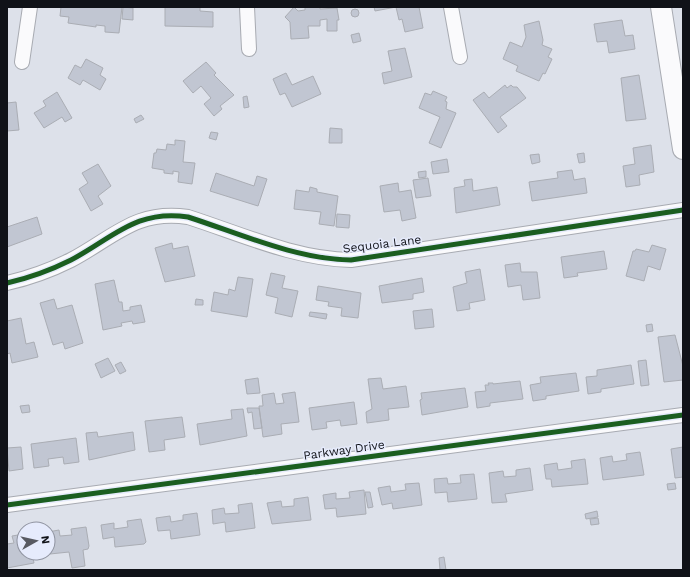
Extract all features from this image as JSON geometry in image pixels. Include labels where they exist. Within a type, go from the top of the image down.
[{"type":"street","points":[[22,62],[30,7]]},
{"type":"street","points":[[247,7],[249,49]]},
{"type":"street","points":[[451,7],[460,57]]},
{"type":"street","points":[[661,7],[683,149]]},
{"type":"street","name":"Sequoia Lane","points":[[7,283],[46,271],[71,260],[126,226],[157,215],[174,214],[188,217],[305,255],[328,259],[351,260],[683,210]]},
{"type":"street","name":"Parkway Drive","points":[[7,505],[683,415]]},
{"type":"building","points":[[61,7],[122,7],[119,33],[105,32],[105,26],[96,25],[96,27],[68,23],[69,17],[60,16]]},
{"type":"building","points":[[123,7],[133,8],[133,20],[122,19]]},
{"type":"building","points":[[165,7],[200,7],[200,11],[213,12],[213,27],[165,26]]},
{"type":"building","points":[[294,7],[298,11],[305,10],[305,7],[320,7],[320,9],[337,8],[339,20],[337,20],[337,31],[327,31],[327,19],[320,20],[320,26],[308,26],[309,38],[291,39],[290,22],[285,17]]},
{"type":"building","points":[[374,7],[396,7],[375,11]]},
{"type":"building","points":[[396,7],[419,7],[423,28],[405,32],[402,19],[399,20]]},
{"type":"building","points":[[353,9],[357,9],[359,13],[357,17],[353,17],[351,15],[351,11]]},
{"type":"building","points":[[622,20],[625,36],[633,35],[635,49],[609,53],[607,41],[597,42],[594,24]]},
{"type":"building","points":[[539,21],[543,40],[542,45],[552,49],[548,57],[552,59],[545,74],[543,73],[539,81],[516,71],[518,66],[503,59],[510,42],[522,47],[526,37],[524,25]]},
{"type":"building","points":[[359,33],[361,41],[353,43],[351,35]]},
{"type":"building","points":[[405,48],[412,77],[384,84],[382,73],[392,71],[388,51]]},
{"type":"building","points":[[86,59],[103,68],[100,75],[106,79],[100,90],[83,80],[80,85],[68,78],[75,65],[81,68]]},
{"type":"building","points":[[206,62],[216,73],[214,75],[234,95],[220,106],[222,109],[214,116],[204,104],[211,98],[201,86],[193,93],[183,81]]},
{"type":"building","points":[[286,73],[292,85],[313,76],[321,94],[292,107],[285,93],[280,95],[273,79]]},
{"type":"building","points":[[639,75],[646,119],[626,121],[621,78]]},
{"type":"building","points":[[505,85],[507,88],[511,85],[513,87],[517,87],[526,98],[500,117],[507,126],[498,133],[473,100],[484,92],[489,98]]},
{"type":"building","points":[[433,91],[447,97],[445,101],[447,102],[446,109],[456,113],[441,148],[429,143],[440,117],[419,108],[425,93],[431,95]]},
{"type":"building","points":[[57,92],[72,118],[65,122],[62,117],[44,128],[34,113],[46,106],[43,101]]},
{"type":"building","points":[[247,96],[249,107],[244,108],[243,97]]},
{"type":"building","points":[[16,102],[19,130],[7,131],[7,103]]},
{"type":"building","points":[[141,115],[144,119],[136,123],[134,119]]},
{"type":"building","points":[[330,128],[342,129],[342,143],[329,143]]},
{"type":"building","points":[[211,132],[218,133],[216,140],[209,138]]},
{"type":"building","points":[[175,140],[185,141],[183,162],[195,163],[192,184],[178,182],[179,172],[173,171],[173,174],[164,173],[164,170],[152,168],[154,153],[156,153],[157,149],[166,150],[167,144],[175,145]]},
{"type":"building","points":[[651,145],[654,172],[639,175],[640,185],[626,187],[623,166],[635,164],[633,148]]},
{"type":"building","points":[[584,153],[585,162],[579,163],[577,154]]},
{"type":"building","points":[[539,154],[540,162],[532,164],[530,155]]},
{"type":"building","points":[[447,159],[449,172],[433,174],[431,162]]},
{"type":"building","points":[[98,164],[111,186],[98,196],[103,204],[91,211],[79,189],[88,183],[82,173]]},
{"type":"building","points":[[572,170],[574,180],[585,178],[587,193],[532,201],[529,182],[558,178],[557,172]]},
{"type":"building","points":[[426,171],[426,177],[419,178],[418,172]]},
{"type":"building","points":[[216,173],[254,186],[257,176],[267,179],[258,206],[210,191]]},
{"type":"building","points":[[428,178],[431,196],[416,198],[413,180]]},
{"type":"building","points":[[472,179],[473,191],[497,187],[500,205],[456,213],[454,188],[465,186],[464,180]]},
{"type":"building","points":[[398,183],[399,192],[411,190],[416,218],[402,221],[400,210],[384,212],[380,186]]},
{"type":"building","points":[[310,187],[317,189],[317,192],[338,196],[334,226],[319,224],[321,212],[294,209],[296,190],[309,192]]},
{"type":"building","points":[[337,214],[350,215],[349,228],[336,227]]},
{"type":"building","points":[[37,217],[42,234],[7,247],[7,227]]},
{"type":"building","points":[[172,243],[173,249],[188,246],[195,276],[165,282],[155,248]]},
{"type":"building","points":[[652,245],[666,249],[660,270],[648,266],[644,281],[626,276],[633,251],[636,249],[649,252]]},
{"type":"building","points":[[604,251],[607,269],[577,273],[578,276],[564,278],[561,257]]},
{"type":"building","points":[[520,263],[521,272],[537,272],[540,298],[523,300],[521,285],[508,287],[505,265]]},
{"type":"building","points":[[480,269],[485,300],[469,303],[470,309],[457,311],[453,287],[467,283],[465,272]]},
{"type":"building","points":[[271,273],[285,276],[282,288],[298,291],[292,317],[275,313],[278,298],[266,295]]},
{"type":"building","points":[[238,277],[253,279],[247,317],[211,311],[214,292],[228,295],[229,289],[235,291]]},
{"type":"building","points":[[422,278],[424,292],[413,294],[413,299],[382,303],[379,286]]},
{"type":"building","points":[[114,280],[119,302],[122,302],[123,311],[130,310],[130,307],[141,305],[145,322],[133,324],[132,321],[121,323],[122,326],[103,330],[95,284]]},
{"type":"building","points":[[318,286],[361,293],[358,318],[341,316],[342,308],[328,306],[329,302],[316,300]]},
{"type":"building","points":[[54,299],[57,309],[72,305],[83,343],[65,349],[63,342],[53,345],[40,303]]},
{"type":"building","points":[[196,299],[203,300],[203,305],[195,305]]},
{"type":"building","points":[[432,309],[434,327],[415,329],[413,311]]},
{"type":"building","points":[[310,312],[327,314],[326,319],[309,316]]},
{"type":"building","points":[[21,318],[26,344],[34,342],[38,357],[12,363],[10,353],[7,354],[7,321]]},
{"type":"building","points":[[652,324],[653,331],[647,332],[646,325]]},
{"type":"building","points":[[675,335],[683,366],[683,380],[664,382],[658,337]]},
{"type":"building","points":[[108,358],[115,371],[101,378],[95,364]]},
{"type":"building","points":[[646,360],[649,385],[641,386],[638,361]]},
{"type":"building","points":[[121,362],[126,371],[120,374],[115,365]]},
{"type":"building","points":[[631,365],[634,384],[601,389],[601,392],[588,394],[586,377],[597,376],[597,370]]},
{"type":"building","points":[[576,373],[579,391],[546,396],[546,399],[533,401],[530,385],[541,383],[540,377]]},
{"type":"building","points":[[258,378],[260,393],[247,394],[245,380]]},
{"type":"building","points":[[381,378],[383,389],[406,386],[409,407],[388,409],[389,420],[367,423],[366,412],[372,409],[368,379]]},
{"type":"building","points":[[520,381],[523,399],[490,403],[490,406],[477,408],[475,392],[486,391],[485,385],[489,385],[488,383],[493,384]]},
{"type":"building","points":[[465,388],[468,407],[422,415],[420,400],[422,399],[421,393]]},
{"type":"building","points":[[295,392],[299,422],[281,424],[282,434],[263,437],[259,406],[263,406],[262,395],[274,393],[276,404],[284,403],[282,394]]},
{"type":"building","points":[[354,402],[357,424],[341,426],[340,420],[326,422],[327,428],[312,430],[309,408]]},
{"type":"building","points":[[29,405],[30,412],[22,413],[20,406]]},
{"type":"building","points":[[247,408],[259,408],[262,428],[254,429],[252,412],[248,413]]},
{"type":"building","points":[[243,409],[247,436],[200,445],[197,424],[232,419],[231,410]]},
{"type":"building","points":[[182,417],[185,437],[164,440],[165,450],[149,452],[145,421]]},
{"type":"building","points":[[97,432],[98,437],[133,432],[135,450],[89,460],[86,433]]},
{"type":"building","points":[[76,438],[79,462],[64,464],[63,457],[48,459],[49,466],[34,468],[31,444]]},
{"type":"building","points":[[21,447],[23,469],[9,471],[7,448]]},
{"type":"building","points":[[683,447],[683,477],[675,478],[671,449]]},
{"type":"building","points":[[640,452],[644,475],[603,480],[600,458],[612,456],[613,462],[627,460],[626,454]]},
{"type":"building","points":[[585,459],[588,484],[552,487],[551,479],[546,479],[544,465],[557,463],[558,470],[572,468],[571,461]]},
{"type":"building","points":[[530,468],[533,490],[505,494],[507,502],[492,503],[489,473],[503,471],[504,477],[516,476],[516,470]]},
{"type":"building","points":[[474,474],[477,499],[448,502],[447,492],[435,493],[434,479],[447,478],[448,484],[461,483],[460,475]]},
{"type":"building","points":[[419,483],[422,505],[393,509],[392,503],[382,505],[378,488],[390,486],[391,492],[406,490],[405,484]]},
{"type":"building","points":[[675,483],[676,489],[668,490],[667,484]]},
{"type":"building","points":[[364,490],[366,514],[337,517],[336,508],[325,509],[323,495],[336,493],[336,499],[350,498],[349,492]]},
{"type":"building","points":[[365,492],[370,492],[373,507],[368,508]]},
{"type":"building","points":[[308,497],[311,520],[272,524],[267,503],[281,501],[282,507],[294,506],[294,499]]},
{"type":"building","points":[[252,503],[255,528],[226,532],[225,522],[213,524],[212,510],[224,508],[225,514],[239,513],[238,505]]},
{"type":"building","points":[[597,511],[598,517],[586,519],[585,514]]},
{"type":"building","points":[[197,513],[200,535],[171,539],[170,530],[158,531],[156,518],[170,516],[171,522],[183,520],[183,515]]},
{"type":"building","points":[[598,518],[599,524],[591,525],[590,519]]},
{"type":"building","points":[[141,519],[146,542],[144,544],[115,547],[114,537],[103,539],[101,525],[114,523],[114,529],[128,527],[127,521]]},
{"type":"building","points":[[86,527],[89,546],[88,549],[83,550],[85,566],[72,568],[69,552],[56,553],[56,531],[59,530],[60,536],[72,535],[71,529]]},
{"type":"building","points":[[16,535],[16,561],[34,561],[34,563],[7,568],[7,544],[14,543],[12,536]]},
{"type":"building","points":[[444,557],[446,570],[440,570],[439,558]]},
{"type":"cycle path","points":[[7,283],[32,276],[63,264],[86,252],[126,227],[139,221],[154,217],[188,217],[248,238],[289,250],[330,259],[351,260],[683,210]]},
{"type":"cycle path","points":[[7,505],[683,415]]}]
